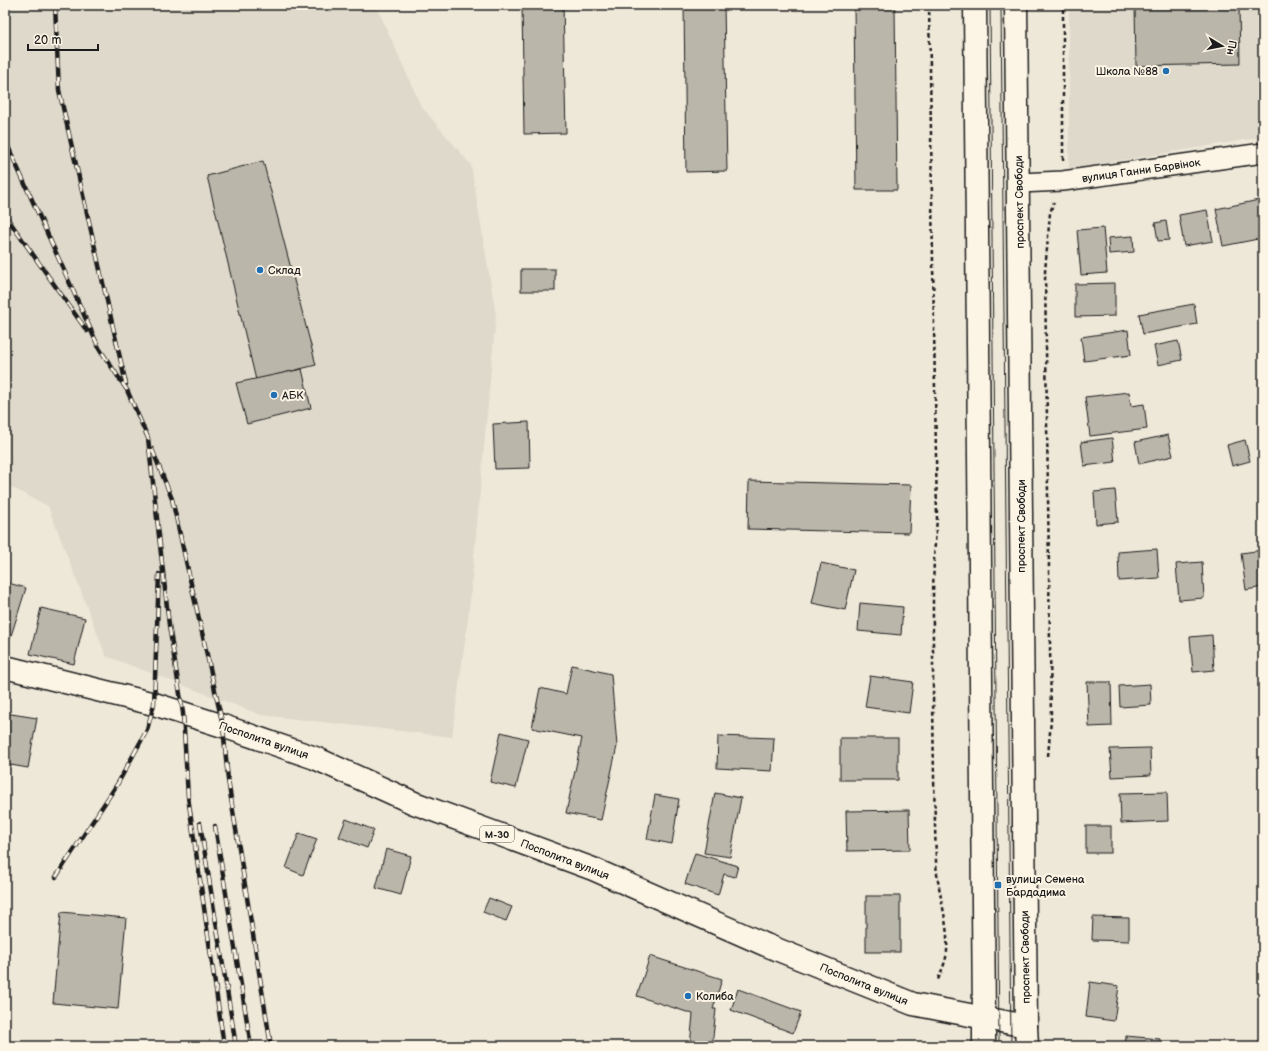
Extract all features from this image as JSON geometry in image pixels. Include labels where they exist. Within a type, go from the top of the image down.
[{"type":"main road","points":[[975,5],[984,1046]]},
{"type":"main road","name":"проспект Свободи","points":[[1016,5],[1026,1036]]},
{"type":"main road","name":"Посполита вулиця","points":[[5,666],[154,704],[308,756],[414,803],[593,869],[766,945],[913,1004],[984,1016]]},
{"type":"main road","name":"М-30","points":[[984,1016],[1026,1036]]},
{"type":"street","name":"вулиця Ганни Барвінок","points":[[1018,183],[1063,180],[1263,153]]},
{"type":"path","points":[[929,5],[937,520],[933,557],[932,599],[934,792],[936,877],[946,931],[947,951],[945,964],[937,982]]},
{"type":"path","points":[[1048,757],[1051,720],[1045,272],[1050,212],[1063,180],[1063,5]]},
{"type":"shaded area","points":[[5,5],[376,5],[421,106],[471,165],[496,315],[469,611],[452,737],[261,715],[106,656],[48,506],[5,484]]},
{"type":"shaded area","name":"Школа №88","points":[[1069,5],[1263,5],[1263,137],[1069,169]]},
{"type":"shaded area","points":[[1259,5],[1263,5],[1263,77],[1261,77]]},
{"type":"shaded area","points":[[5,929],[11,930],[5,1013]]},
{"type":"building","points":[[522,5],[563,5],[566,133],[524,134]]},
{"type":"building","points":[[684,5],[724,5],[727,171],[686,172]]},
{"type":"building","points":[[854,5],[895,5],[897,190],[856,190]]},
{"type":"building","points":[[1135,5],[1239,5],[1240,64],[1136,66]]},
{"type":"building","name":"Склад","points":[[263,161],[316,365],[256,380],[207,176]]},
{"type":"building","points":[[1259,200],[1263,218],[1263,238],[1223,246],[1216,209]]},
{"type":"building","points":[[1207,210],[1213,241],[1184,246],[1179,215]]},
{"type":"building","points":[[1166,221],[1169,240],[1158,241],[1155,223]]},
{"type":"building","points":[[1103,228],[1107,273],[1081,275],[1077,230]]},
{"type":"building","points":[[1133,236],[1134,252],[1109,254],[1108,238]]},
{"type":"building","points":[[521,269],[555,269],[555,291],[521,291]]},
{"type":"building","points":[[1115,283],[1115,316],[1075,317],[1075,284]]},
{"type":"building","points":[[1194,304],[1197,324],[1143,334],[1139,314]]},
{"type":"building","points":[[1128,330],[1131,355],[1084,361],[1081,337]]},
{"type":"building","points":[[1178,341],[1182,360],[1158,365],[1154,346]]},
{"type":"building","name":"АБК","points":[[302,369],[311,408],[247,424],[236,383]]},
{"type":"building","points":[[1129,392],[1131,406],[1144,404],[1147,429],[1090,436],[1085,397]]},
{"type":"building","points":[[529,422],[530,468],[495,469],[493,424]]},
{"type":"building","points":[[1168,435],[1173,456],[1139,464],[1135,442]]},
{"type":"building","points":[[1112,438],[1115,462],[1084,466],[1081,442]]},
{"type":"building","points":[[1245,440],[1250,461],[1232,466],[1227,445]]},
{"type":"building","points":[[749,481],[911,485],[909,533],[748,529]]},
{"type":"building","points":[[1115,490],[1118,522],[1096,524],[1094,492]]},
{"type":"building","points":[[1157,549],[1159,578],[1119,581],[1118,552]]},
{"type":"building","points":[[1263,550],[1263,587],[1246,590],[1241,553]]},
{"type":"building","points":[[1202,562],[1204,598],[1179,600],[1176,564]]},
{"type":"building","points":[[821,563],[854,570],[845,610],[812,603]]},
{"type":"building","points":[[5,582],[26,588],[10,639],[5,638]]},
{"type":"building","points":[[860,603],[903,607],[901,635],[858,631]]},
{"type":"building","points":[[41,608],[85,618],[74,664],[30,654]]},
{"type":"building","points":[[1212,635],[1214,670],[1193,672],[1190,637]]},
{"type":"building","points":[[572,665],[611,674],[617,746],[601,820],[566,813],[582,738],[532,728],[540,688],[566,694]]},
{"type":"building","points":[[870,676],[913,682],[909,713],[865,707]]},
{"type":"building","points":[[1087,682],[1111,682],[1112,726],[1089,727]]},
{"type":"building","points":[[1150,684],[1151,705],[1120,707],[1119,686]]},
{"type":"building","points":[[5,713],[37,718],[28,768],[5,764]]},
{"type":"building","points":[[501,732],[528,739],[516,788],[490,782]]},
{"type":"building","points":[[718,736],[774,738],[772,771],[717,768]]},
{"type":"building","points":[[840,738],[898,738],[898,780],[840,780]]},
{"type":"building","points":[[1150,748],[1151,775],[1112,777],[1110,749]]},
{"type":"building","points":[[1167,792],[1168,821],[1121,823],[1120,793]]},
{"type":"building","points":[[715,793],[741,798],[730,857],[704,853]]},
{"type":"building","points":[[655,795],[679,799],[672,844],[647,839]]},
{"type":"building","points":[[909,810],[910,850],[847,851],[846,811]]},
{"type":"building","points":[[346,819],[374,830],[367,848],[339,837]]},
{"type":"building","points":[[1086,826],[1111,826],[1111,853],[1086,853]]},
{"type":"building","points":[[299,833],[317,839],[303,875],[286,868]]},
{"type":"building","points":[[386,849],[411,856],[401,895],[376,888]]},
{"type":"building","points":[[695,853],[738,866],[735,877],[724,874],[718,895],[685,884]]},
{"type":"building","points":[[866,896],[900,896],[900,952],[866,952]]},
{"type":"building","points":[[489,898],[512,907],[506,921],[483,912]]},
{"type":"building","points":[[61,912],[126,918],[118,1009],[53,1003]]},
{"type":"building","points":[[1093,917],[1129,918],[1129,941],[1092,940]]},
{"type":"building","points":[[650,956],[722,979],[713,1009],[716,1009],[712,1046],[690,1046],[693,1014],[637,996]]},
{"type":"building","points":[[1090,982],[1119,986],[1114,1021],[1086,1017]]},
{"type":"building","points":[[738,989],[801,1012],[793,1033],[731,1010]]},
{"type":"building","points":[[1126,1036],[1160,1039],[1160,1046],[1125,1046]]},
{"type":"tram line","points":[[990,5],[999,1046]]},
{"type":"tram line","points":[[1001,5],[1011,1046]]},
{"type":"railway","points":[[55,5],[59,90],[126,384]]},
{"type":"railway","points":[[5,140],[99,348],[127,390],[148,438],[169,625],[183,713],[188,797],[224,1046]]},
{"type":"railway","points":[[5,215],[87,331]]},
{"type":"railway","points":[[152,449],[172,499],[223,726],[228,780],[271,1046]]},
{"type":"railway","points":[[56,877],[118,783],[147,730],[154,704],[159,574]]},
{"type":"railway","points":[[200,823],[236,1046]]},
{"type":"railway","points":[[215,826],[251,1046]]},
{"type":"place","name":"Школа №88","points":[[1166,71]]},
{"type":"place","name":"Склад","points":[[260,270]]},
{"type":"place","name":"АБК","points":[[274,395]]},
{"type":"place","name":"вулиця Семена Бардадима","points":[[998,885]]},
{"type":"place","name":"Колиба","points":[[688,996]]}]
